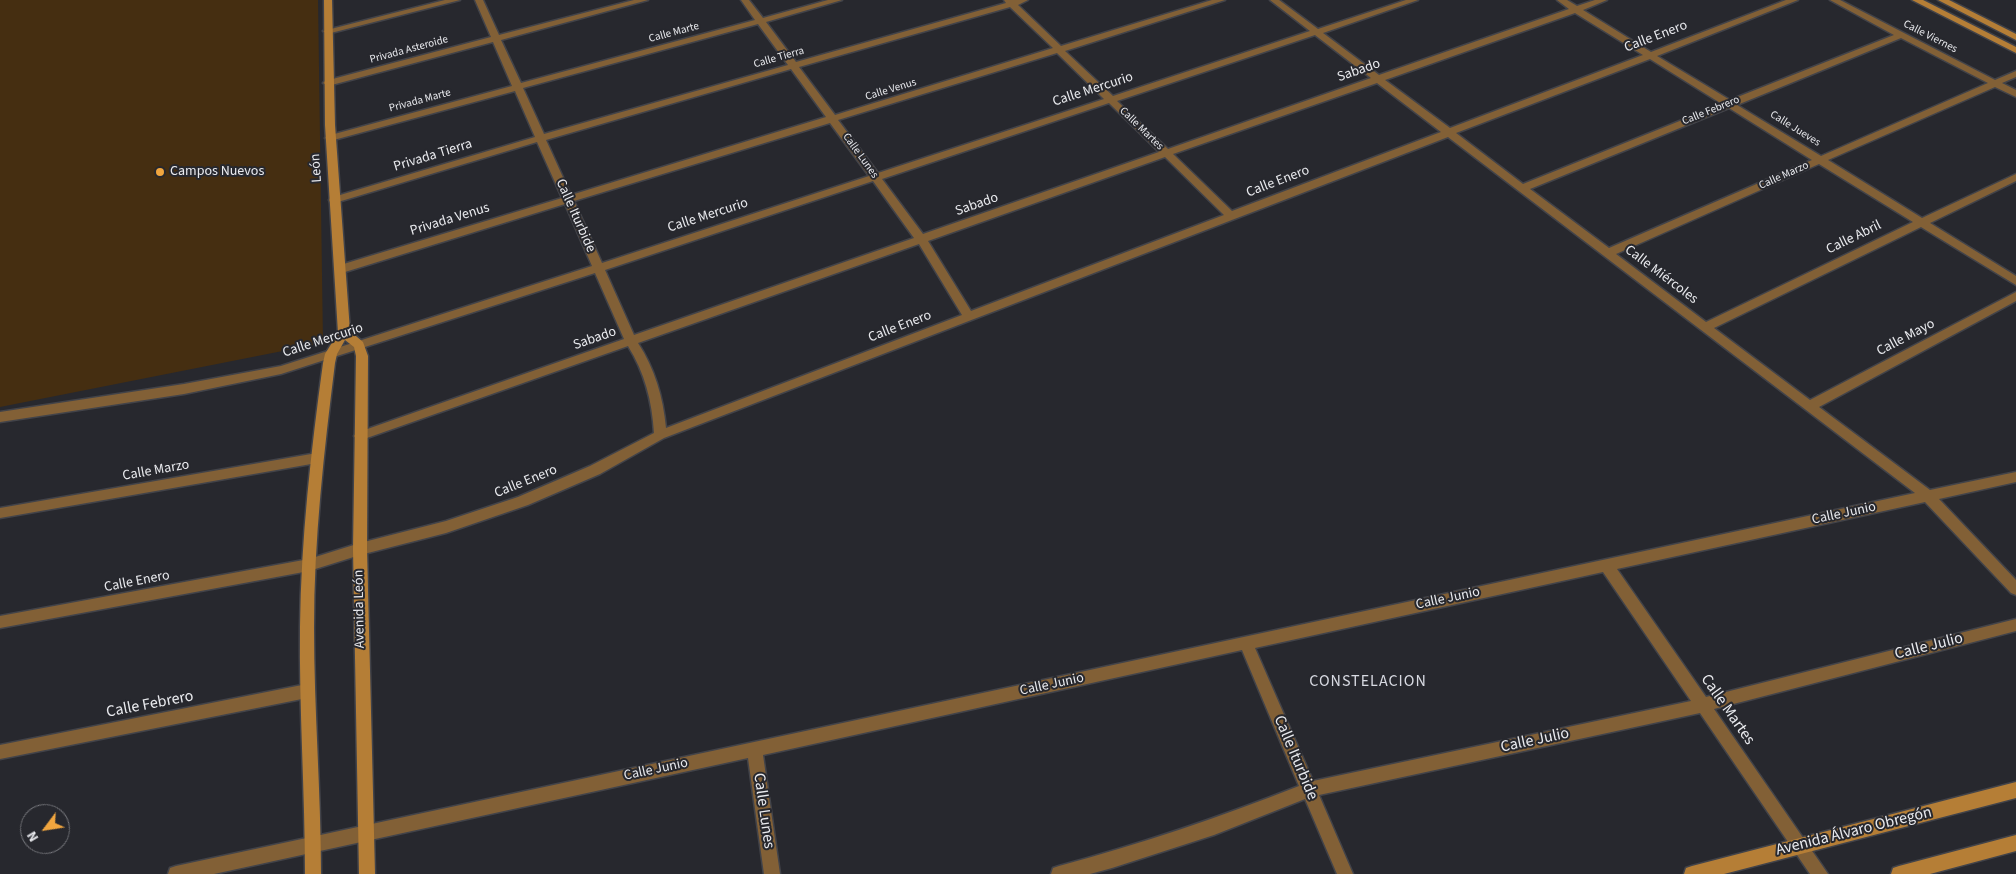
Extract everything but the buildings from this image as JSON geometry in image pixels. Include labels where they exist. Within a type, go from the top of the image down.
[{"type":"street","name":"León","points":[[328,0],[330,138],[344,333]]},
{"type":"street","points":[[328,32],[456,0]]},
{"type":"street","name":"Calle Iturbide","points":[[479,0],[598,268],[631,340],[644,361],[653,384],[659,409],[660,435]]},
{"type":"street","name":"Privada Asteroide","points":[[328,83],[644,0]]},
{"type":"street","name":"Calle Lunes","points":[[745,0],[921,239],[969,317]]},
{"type":"street","name":"Calle Marte","points":[[517,88],[838,0]]},
{"type":"street","name":"Calle Tierra","points":[[540,138],[1010,2],[1024,0]]},
{"type":"street","name":"Calle Venus","points":[[568,200],[1221,0]]},
{"type":"street","name":"Calle Miércoles","points":[[1274,0],[1928,496],[2016,589]]},
{"type":"street","name":"Calle Mercurio","points":[[0,417],[233,380],[281,370],[1414,0]]},
{"type":"street","name":"Calle Jueves","points":[[1561,0],[2016,281]]},
{"type":"street","name":"Sabado","points":[[360,436],[1603,0]]},
{"type":"street","name":"Calle Enero","points":[[0,622],[309,565],[360,549],[446,527],[523,501],[595,470],[660,435],[1794,0]]},
{"type":"street","name":"Calle Viernes","points":[[1834,0],[2016,94]]},
{"type":"street","points":[[1916,0],[2016,50]]},
{"type":"street","points":[[1942,0],[2016,36]]},
{"type":"street","name":"Calle Martes","points":[[1010,2],[1231,216]]},
{"type":"street","name":"Calle Febrero","points":[[1522,188],[1901,35]]},
{"type":"street","name":"Calle Marzo","points":[[1608,253],[2016,74]]},
{"type":"street","name":"Privada Marte","points":[[330,138],[517,88]]},
{"type":"street","name":"Privada Tierra","points":[[334,200],[540,138]]},
{"type":"street","name":"Calle Abril","points":[[1705,327],[2016,176]]},
{"type":"street","name":"Privada Venus","points":[[340,268],[568,200]]},
{"type":"street","name":"Calle Mayo","points":[[1810,406],[2016,296]]},
{"type":"street","points":[[312,874],[313,843],[307,691],[309,565],[317,458],[331,354],[344,333],[359,345]]},
{"type":"street","name":"Avenida León","points":[[359,345],[362,356],[360,549],[367,874]]},
{"type":"street","name":"Calle Marzo","points":[[0,513],[317,458]]},
{"type":"street","name":"Calle Junio","points":[[176,874],[2016,477]]},
{"type":"street","name":"Calle Martes","points":[[1606,565],[1820,874]]},
{"type":"street","name":"Calle Julio","points":[[1059,874],[1112,860],[1214,827],[1309,790],[1703,705],[2016,625]]},
{"type":"street","name":"Calle Iturbide","points":[[1246,643],[1345,874]]},
{"type":"street","name":"Calle Febrero","points":[[0,752],[307,691]]},
{"type":"street","name":"Calle Lunes","points":[[755,748],[772,874]]},
{"type":"street","name":"Avenida Álvaro Obregón","points":[[1692,874],[2016,790]]},
{"type":"street","points":[[1899,874],[2016,843]]},
{"type":"shaded area","name":"Campos Nuevos","points":[[0,0],[318,0],[323,343],[0,407]]},
{"type":"place","name":"Campos Nuevos","points":[[160,172]]},
{"type":"district","name":"CONSTELACION","points":[[1368,682]]}]
